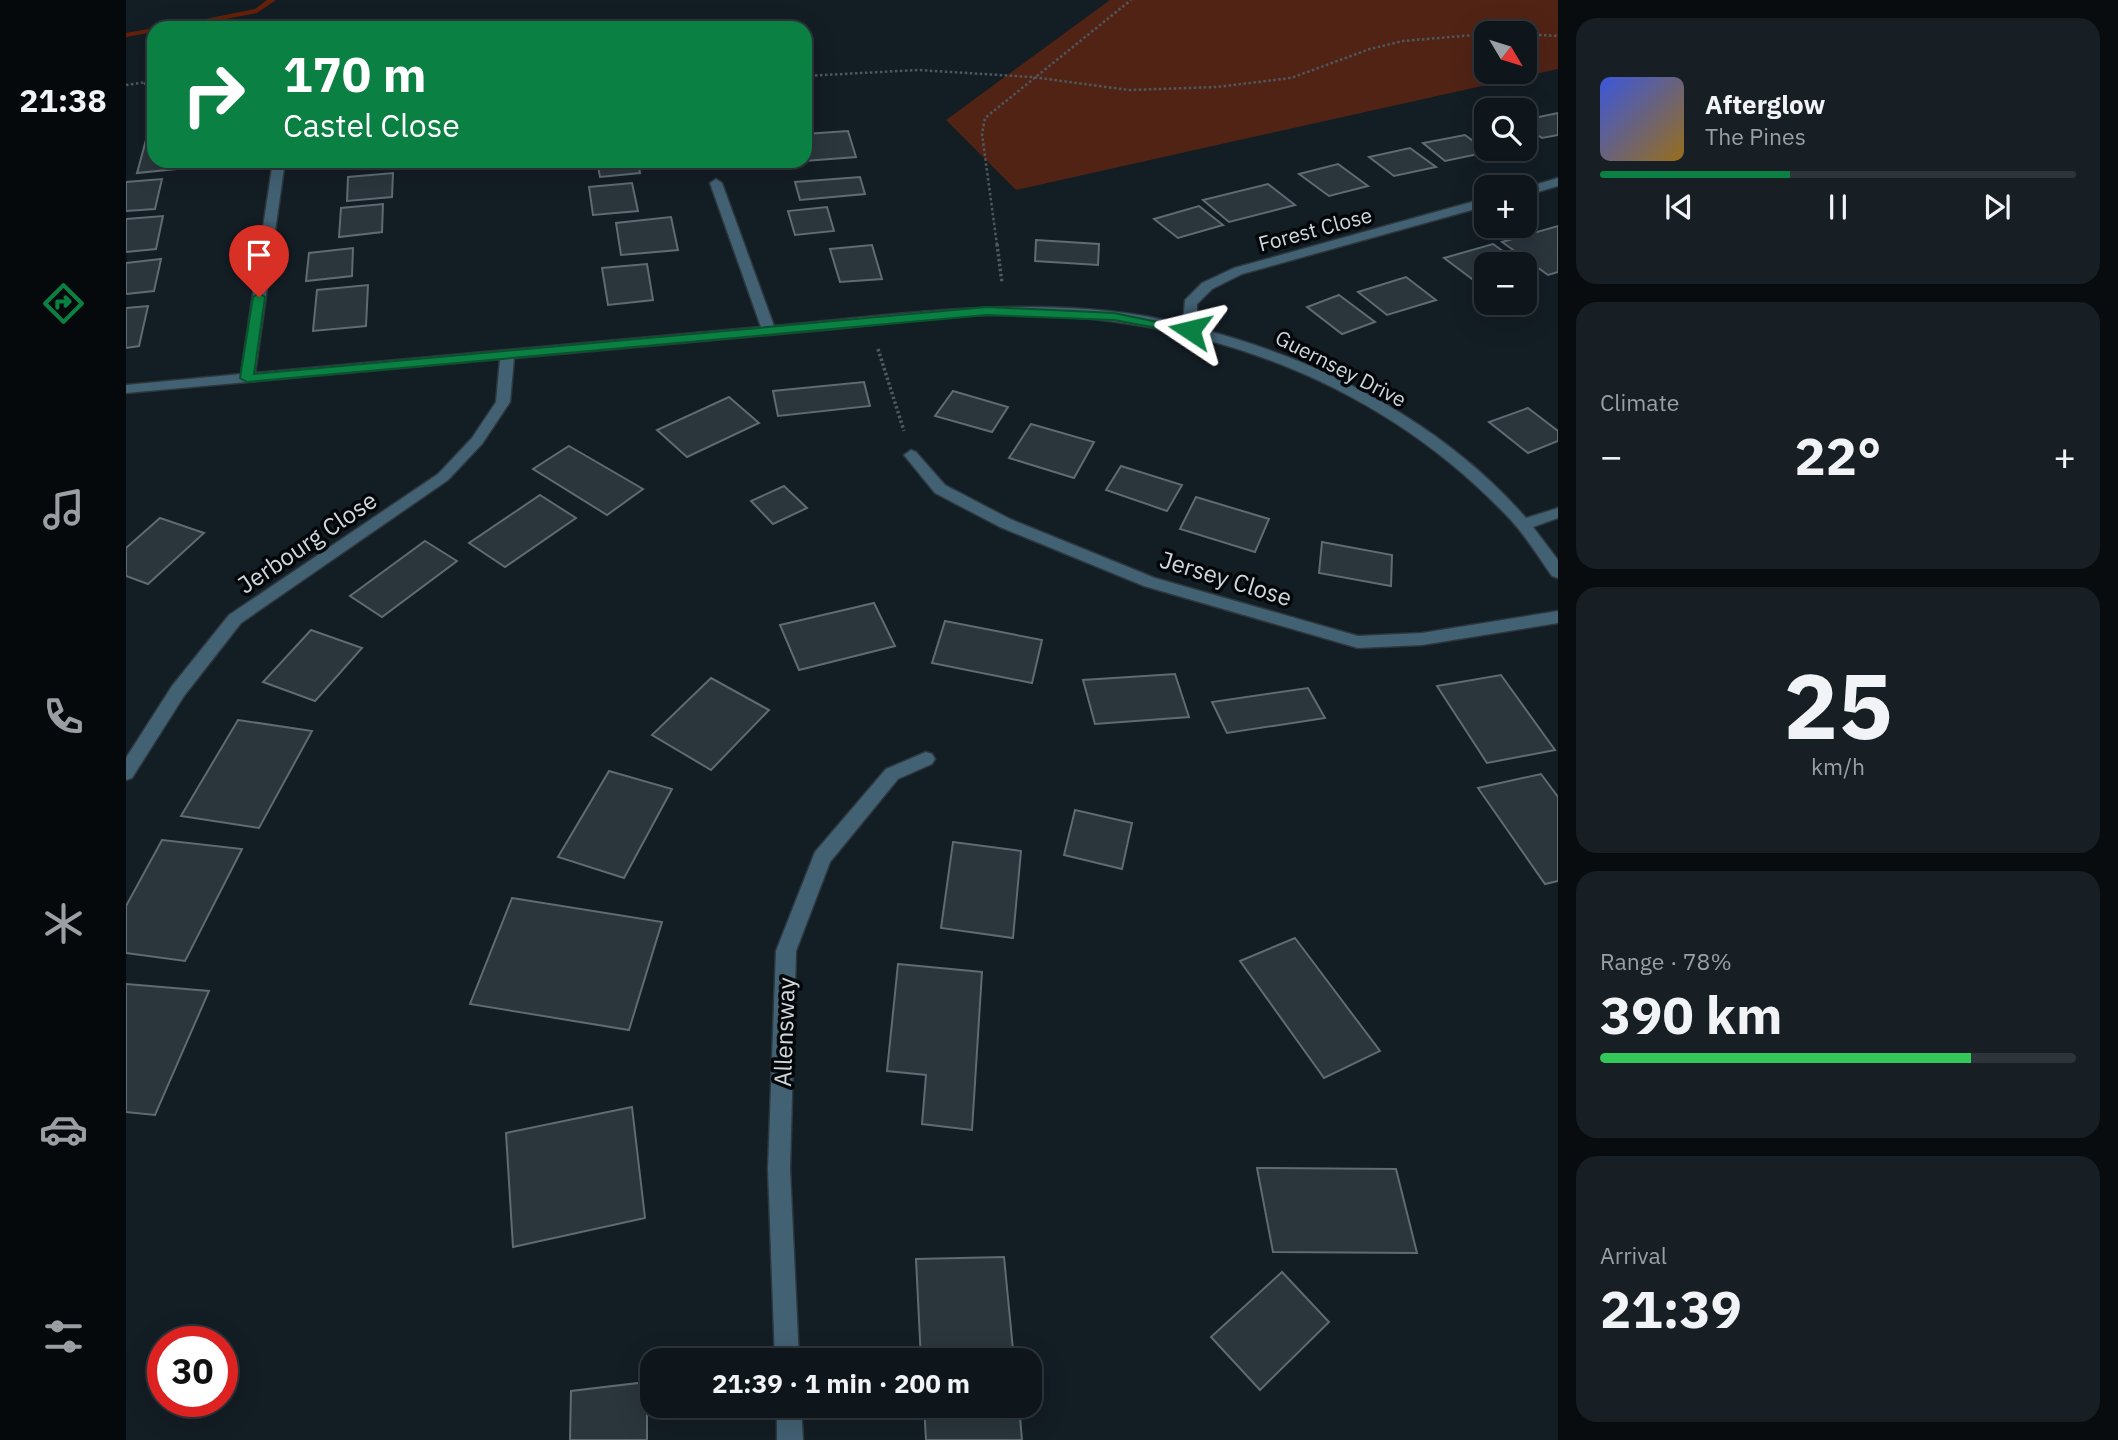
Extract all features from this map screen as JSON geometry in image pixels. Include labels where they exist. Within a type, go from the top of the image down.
[{"type":"street","points":[[247,378],[278,168]]},
{"type":"street","points":[[1537,188],[1558,182]]},
{"type":"street","points":[[716,183],[769,331]]},
{"type":"street","name":"Forest Close","points":[[1190,330],[1190,303],[1207,286],[1238,271],[1474,205]]},
{"type":"street","name":"Guernsey Drive","points":[[126,389],[870,322],[1006,312],[1114,316],[1190,330],[1281,357],[1363,398],[1431,440],[1522,525],[1558,572]]},
{"type":"street","name":"Jerbourg Close","points":[[126,773],[178,691],[235,618],[443,477],[477,441],[503,402],[507,355]]},
{"type":"street","name":"Jersey Close","points":[[911,454],[940,489],[1005,523],[1150,582],[1358,642],[1422,639],[1558,617]]},
{"type":"street","points":[[1522,525],[1558,513]]},
{"type":"street","name":"Allensway","points":[[786,1348],[779,1170],[786,951],[822,858],[892,774],[926,759]]},
{"type":"street","points":[[789,1418],[790,1440]]},
{"type":"path","points":[[1006,312],[982,134],[985,118],[1131,0]]},
{"type":"path","points":[[812,75],[846,70],[888,69],[1034,78],[1087,86],[1143,90],[1288,79],[1328,68],[1355,54],[1396,44],[1455,34],[1474,34]]},
{"type":"path","points":[[1537,35],[1558,36]]},
{"type":"path","points":[[143,82],[147,85]]},
{"type":"path","points":[[126,85],[147,82]]},
{"type":"path","points":[[870,322],[911,454]]},
{"type":"shaded area","points":[[1110,0],[1558,0],[1558,69],[1537,74],[1537,21],[1474,21],[1474,84],[1491,84],[1016,190],[946,120]]},
{"type":"building","points":[[1558,113],[1558,135],[1542,138],[1537,135],[1537,117]]},
{"type":"building","points":[[848,131],[856,157],[812,160],[812,134]]},
{"type":"building","points":[[1465,135],[1474,142],[1474,155],[1445,161],[1423,143]]},
{"type":"building","points":[[146,140],[147,168],[186,168],[137,173]]},
{"type":"building","points":[[1410,148],[1436,167],[1394,176],[1369,157]]},
{"type":"building","points":[[1338,164],[1368,186],[1329,196],[1299,174]]},
{"type":"building","points":[[598,168],[639,168],[640,173],[600,177]]},
{"type":"building","points":[[393,173],[392,197],[347,201],[348,177]]},
{"type":"building","points":[[860,177],[865,194],[800,200],[795,182]]},
{"type":"building","points":[[162,179],[155,209],[126,211],[126,182]]},
{"type":"building","points":[[632,183],[638,211],[593,215],[589,187]]},
{"type":"building","points":[[1268,184],[1295,205],[1229,222],[1203,200]]},
{"type":"building","points":[[383,204],[382,232],[339,237],[341,208]]},
{"type":"building","points":[[1199,206],[1223,225],[1178,238],[1154,219]]},
{"type":"building","points":[[827,207],[834,231],[795,235],[788,211]]},
{"type":"building","points":[[163,216],[156,249],[126,252],[126,219]]},
{"type":"building","points":[[671,217],[678,250],[621,255],[616,223]]},
{"type":"building","points":[[1558,226],[1558,272],[1548,275],[1537,267],[1537,252],[1516,252],[1502,242],[1516,238],[1537,238],[1537,232]]},
{"type":"building","points":[[1036,240],[1099,244],[1098,265],[1035,261]]},
{"type":"building","points":[[1493,244],[1504,252],[1474,252],[1474,280],[1444,258]]},
{"type":"building","points":[[872,245],[882,279],[840,282],[830,249]]},
{"type":"building","points":[[353,248],[352,276],[306,281],[309,253]]},
{"type":"building","points":[[161,259],[154,291],[126,294],[126,263]]},
{"type":"building","points":[[647,264],[653,300],[608,305],[602,268]]},
{"type":"building","points":[[1406,277],[1436,300],[1387,315],[1358,292]]},
{"type":"building","points":[[368,285],[366,326],[313,331],[317,290]]},
{"type":"building","points":[[1339,295],[1375,322],[1342,334],[1307,307]]},
{"type":"building","points":[[148,306],[139,346],[126,348],[126,308]]},
{"type":"building","points":[[864,382],[870,406],[778,416],[773,391]]},
{"type":"building","points":[[953,391],[1008,407],[992,432],[935,416]]},
{"type":"building","points":[[729,397],[759,423],[687,457],[657,430]]},
{"type":"building","points":[[1528,408],[1558,431],[1558,441],[1528,453],[1489,422]]},
{"type":"building","points":[[1031,424],[1094,442],[1074,478],[1009,458]]},
{"type":"building","points":[[569,446],[643,489],[607,515],[533,469]]},
{"type":"building","points":[[1121,466],[1182,485],[1167,511],[1106,490]]},
{"type":"building","points":[[784,486],[807,508],[773,524],[751,501]]},
{"type":"building","points":[[540,495],[576,518],[505,567],[469,543]]},
{"type":"building","points":[[1196,497],[1269,519],[1255,552],[1180,529]]},
{"type":"building","points":[[160,518],[204,533],[148,584],[126,576],[126,548]]},
{"type":"building","points":[[425,541],[457,561],[382,617],[350,596]]},
{"type":"building","points":[[1322,542],[1392,555],[1391,586],[1319,573]]},
{"type":"building","points":[[874,603],[895,646],[799,670],[780,625]]},
{"type":"building","points":[[945,621],[1042,640],[1032,683],[932,663]]},
{"type":"building","points":[[311,630],[362,648],[315,701],[263,682]]},
{"type":"building","points":[[1175,674],[1189,717],[1095,724],[1083,680]]},
{"type":"building","points":[[1501,675],[1555,750],[1487,763],[1437,686]]},
{"type":"building","points":[[711,678],[769,710],[711,770],[652,735]]},
{"type":"building","points":[[1308,688],[1325,718],[1227,733],[1212,702]]},
{"type":"building","points":[[238,720],[312,731],[259,828],[181,816]]},
{"type":"building","points":[[609,771],[672,789],[624,878],[558,857]]},
{"type":"building","points":[[1541,774],[1558,797],[1558,881],[1545,884],[1478,788]]},
{"type":"building","points":[[1075,810],[1132,823],[1122,869],[1064,855]]},
{"type":"building","points":[[162,840],[242,849],[185,961],[126,953],[126,906]]},
{"type":"building","points":[[953,842],[1021,851],[1013,938],[941,928]]},
{"type":"building","points":[[512,898],[662,922],[629,1030],[470,1004]]},
{"type":"building","points":[[1295,938],[1380,1051],[1324,1078],[1240,961]]},
{"type":"building","points":[[898,964],[982,972],[972,1130],[922,1124],[926,1075],[887,1071]]},
{"type":"building","points":[[126,984],[209,991],[155,1115],[126,1112]]},
{"type":"building","points":[[632,1107],[645,1218],[513,1247],[506,1133]]},
{"type":"building","points":[[1257,1168],[1396,1169],[1417,1253],[1273,1252]]},
{"type":"building","points":[[1004,1257],[1013,1348],[920,1348],[916,1259]]},
{"type":"building","points":[[1282,1272],[1329,1322],[1260,1390],[1211,1337]]},
{"type":"building","points":[[640,1383],[640,1418],[647,1418],[647,1440],[570,1440],[571,1391]]},
{"type":"building","points":[[925,1418],[1020,1418],[1022,1440],[926,1440]]},
{"type":"waterway","points":[[203,21],[257,11],[272,0]]},
{"type":"waterway","points":[[126,35],[147,31]]},
{"type":"route","points":[[259,297],[247,378],[987,311],[1114,316],[1190,330]]}]
